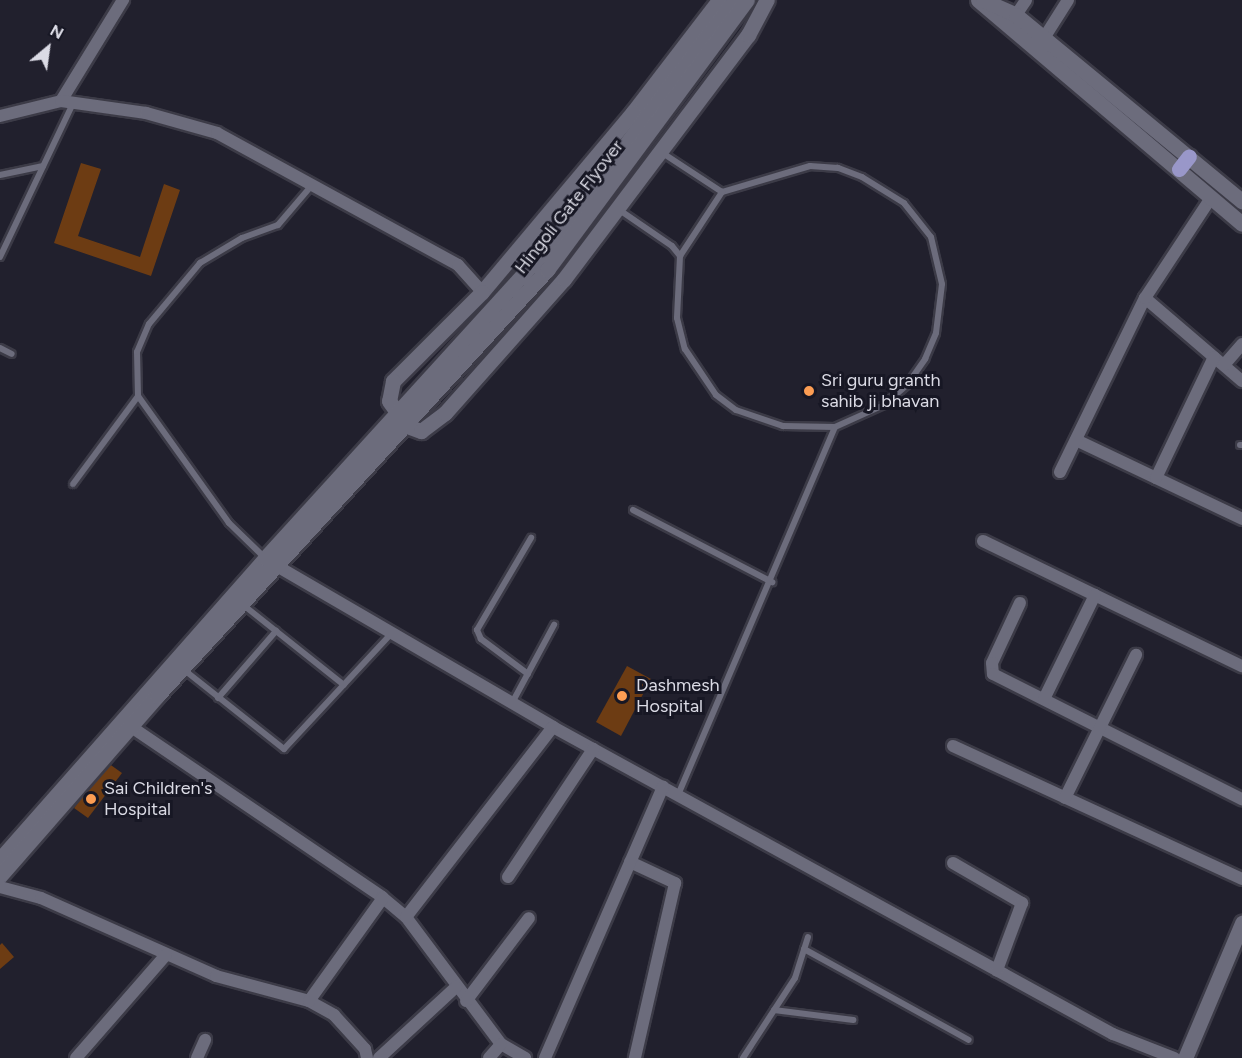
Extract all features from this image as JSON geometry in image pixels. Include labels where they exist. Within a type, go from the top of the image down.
[{"type":"main road","points":[[719,0],[633,112],[482,292],[393,381],[388,395],[402,420],[421,431],[445,413],[570,273],[748,35],[767,0]]},
{"type":"main road","name":"Hingoli Gate Flyover","points":[[270,563],[402,420],[547,270],[735,0]]},
{"type":"main road","name":"Hingoli Gate Flyover","points":[[646,129],[747,0]]},
{"type":"main road","points":[[978,0],[1242,224]]},
{"type":"main road","points":[[983,0],[1016,15],[1242,201]]},
{"type":"main road","points":[[1179,169],[1189,156]]},
{"type":"main road","points":[[0,876],[126,724],[182,669],[242,604],[270,563]]},
{"type":"main road","points":[[0,859],[126,724],[270,563]]},
{"type":"main road","points":[[1185,1058],[1242,923]]},
{"type":"street","points":[[1016,15],[1026,0]]},
{"type":"street","points":[[1044,38],[1068,0]]},
{"type":"street","points":[[67,102],[118,2]]},
{"type":"street","points":[[0,116],[67,102],[146,113],[217,133],[458,265],[482,292]]},
{"type":"street","points":[[1060,472],[1145,298],[1211,198]]},
{"type":"street","points":[[1145,298],[1242,381]]},
{"type":"street","points":[[1224,365],[1242,344]]},
{"type":"street","points":[[1156,478],[1214,357]]},
{"type":"street","points":[[1076,440],[1242,519]]},
{"type":"street","points":[[983,541],[1242,666]]},
{"type":"street","points":[[270,563],[553,727],[1113,1034],[1174,1058]]},
{"type":"street","points":[[1044,699],[1095,595]]},
{"type":"street","points":[[1020,603],[991,670],[1242,799]]},
{"type":"street","points":[[1065,798],[1102,729],[1136,655]]},
{"type":"street","points":[[126,724],[383,898],[406,917],[466,1001],[501,1044],[525,1058]]},
{"type":"street","points":[[406,917],[553,727]]},
{"type":"street","points":[[953,746],[1242,879]]},
{"type":"street","points":[[508,877],[593,749]]},
{"type":"street","points":[[545,1058],[663,787]]},
{"type":"street","points":[[630,862],[675,883],[635,1058]]},
{"type":"street","points":[[953,863],[1022,903],[997,970]]},
{"type":"street","points":[[0,887],[41,898],[216,976],[309,1001],[334,1015],[365,1049],[367,1058]]},
{"type":"street","points":[[309,1001],[383,898]]},
{"type":"street","points":[[466,1001],[529,918]]},
{"type":"street","points":[[76,1058],[166,955]]},
{"type":"street","points":[[379,1058],[456,987]]},
{"type":"street","points":[[196,1058],[205,1040]]},
{"type":"street","points":[[489,1058],[501,1044]]},
{"type":"lane","points":[[0,257],[43,166],[67,102]]},
{"type":"lane","points":[[660,152],[722,192]]},
{"type":"lane","points":[[0,175],[43,166]]},
{"type":"lane","points":[[810,166],[838,168],[862,177],[903,203],[931,237],[942,284],[941,308],[925,359],[907,385],[884,405],[835,427],[803,429],[774,423],[736,410],[716,395],[686,349],[677,318],[680,256],[722,192],[784,171],[810,166]]},
{"type":"lane","points":[[270,563],[229,523],[138,396],[137,352],[149,324],[200,263],[242,238],[278,225],[312,185]]},
{"type":"lane","points":[[618,208],[672,246],[680,256]]},
{"type":"lane","points":[[0,348],[12,354]]},
{"type":"lane","points":[[73,484],[138,396]]},
{"type":"lane","points":[[678,795],[772,582],[835,427]]},
{"type":"lane","points":[[633,510],[772,582]]},
{"type":"lane","points":[[528,674],[481,639],[477,630],[531,538]]},
{"type":"lane","points":[[242,604],[344,685]]},
{"type":"lane","points":[[512,703],[554,625]]},
{"type":"lane","points":[[218,698],[276,631]]},
{"type":"lane","points":[[182,669],[284,749],[391,634]]},
{"type":"lane","points":[[743,1058],[795,978],[808,937]]},
{"type":"lane","points":[[804,949],[969,1040]]},
{"type":"lane","points":[[774,1010],[853,1020]]},
{"type":"building","points":[[81,163],[101,169],[78,236],[140,257],[164,184],[180,190],[151,276],[54,243]]},
{"type":"building","points":[[627,666],[651,679],[621,736],[596,722]]},
{"type":"building","points":[[108,763],[122,773],[88,818],[74,808]]},
{"type":"building","points":[[2,943],[14,957],[0,969],[0,945]]},
{"type":"place","name":"Sri guru granth sahib ji bhavan","points":[[809,391]]},
{"type":"place","name":"Dashmesh Hospital","points":[[622,696]]},
{"type":"place","name":"Sai Children's Hospital","points":[[91,799]]}]
